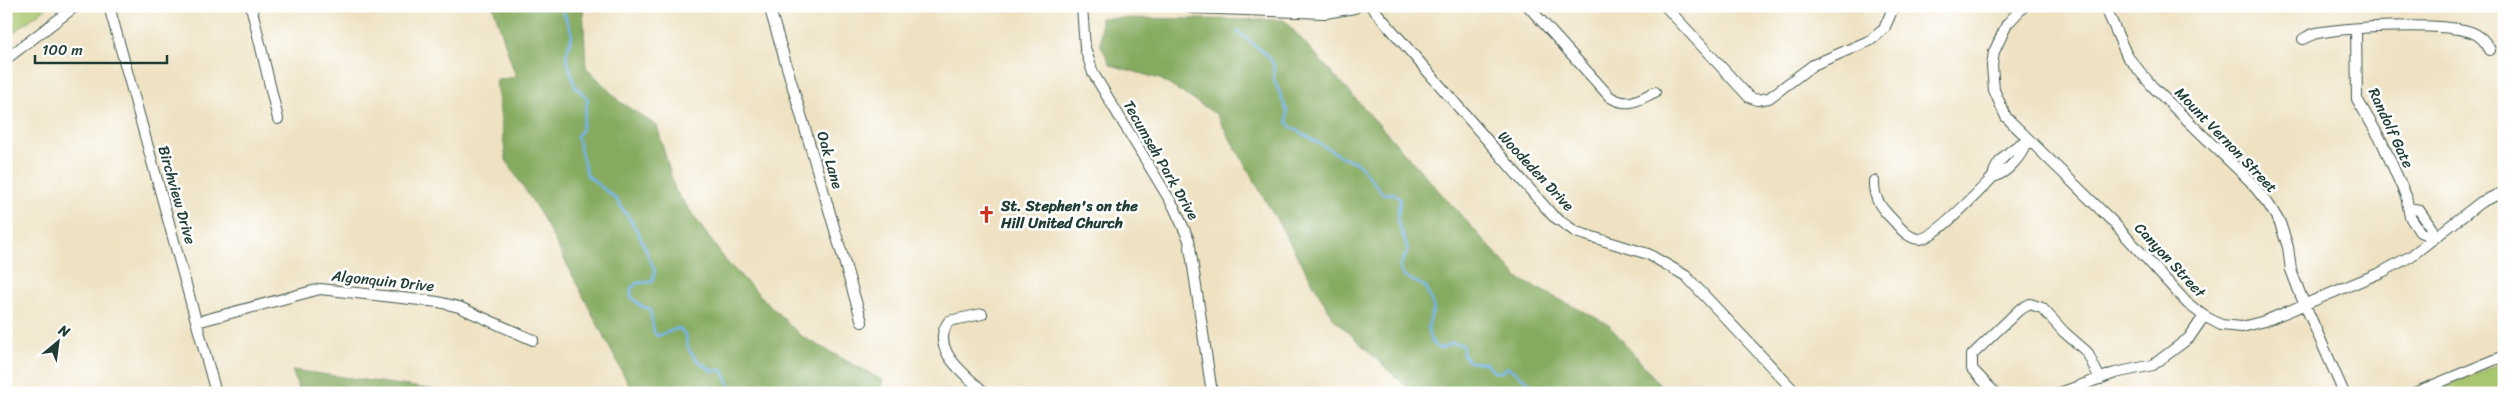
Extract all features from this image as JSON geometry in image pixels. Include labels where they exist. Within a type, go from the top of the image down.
[{"type":"street","points":[[6,59],[76,6]]},
{"type":"street","name":"Birchview Drive","points":[[109,6],[216,393]]},
{"type":"street","points":[[251,6],[278,119]]},
{"type":"street","name":"Oak Lane","points":[[769,6],[862,322]]},
{"type":"street","name":"Tecumseh Park Drive","points":[[1082,6],[1085,48],[1093,73],[1174,207],[1189,240],[1212,393]]},
{"type":"street","points":[[1192,6],[1325,8],[1354,6]]},
{"type":"street","name":"Woodeden Drive","points":[[1371,6],[1553,216],[1576,232],[1648,254],[1686,276],[1796,393]]},
{"type":"street","points":[[1528,6],[1610,97],[1621,103],[1631,103],[1655,92]]},
{"type":"street","points":[[1666,6],[1749,97],[1757,100],[1769,98],[1812,65],[1871,40],[1884,30],[1894,6]]},
{"type":"street","name":"Canyon Street","points":[[2024,6],[2010,19],[2000,36],[1994,52],[1992,80],[1998,103],[2006,117],[2027,140],[2112,221],[2187,304],[2221,325],[2242,327],[2265,321],[2306,306],[2382,272],[2410,256],[2481,202],[2504,192]]},
{"type":"street","name":"Mount Vernon Street","points":[[2105,6],[2127,56],[2152,86],[2250,181],[2269,205],[2280,224],[2288,247],[2291,270],[2344,393]]},
{"type":"street","points":[[2303,40],[2315,33],[2356,29],[2450,28],[2473,32],[2486,42],[2490,50]]},
{"type":"street","name":"Randolf Gate","points":[[2356,29],[2357,99],[2382,142],[2409,208],[2419,210],[2432,229],[2434,238]]},
{"type":"street","points":[[1874,181],[1876,198],[1883,210],[1904,232],[1912,238],[1920,239],[1934,232],[1992,177],[2001,175],[2022,153],[2027,140]]},
{"type":"street","name":"Algonquin Drive","points":[[197,322],[320,289],[438,302],[458,307],[533,340]]},
{"type":"street","points":[[1995,393],[1972,368],[1972,356],[2019,310],[2030,304],[2042,308],[2064,332],[2087,352],[2100,379]]},
{"type":"street","points":[[982,314],[949,321],[944,328],[941,338],[950,358],[985,393]]},
{"type":"street","points":[[2060,393],[2120,372],[2142,369],[2156,363],[2189,338],[2204,316]]},
{"type":"street","points":[[2414,393],[2504,356]]},
{"type":"green space","points":[[6,6],[49,6],[6,38]]},
{"type":"green space","points":[[493,6],[583,6],[586,67],[620,102],[657,126],[675,190],[726,261],[801,336],[882,380],[883,393],[633,393],[543,218],[506,160],[496,80],[516,77]]},
{"type":"green space","points":[[1101,18],[1284,20],[1519,279],[1608,324],[1667,393],[1413,393],[1333,318],[1216,114],[1160,79],[1111,65],[1101,46]]},
{"type":"green space","points":[[2504,362],[2504,388],[2493,393],[2429,393]]},
{"type":"green space","points":[[292,370],[459,393],[300,393]]},
{"type":"waterway","points":[[561,6],[572,34],[566,56],[575,86],[588,99],[581,131],[577,136],[587,175],[616,199],[638,232],[655,271],[652,282],[637,283],[631,288],[631,297],[641,306],[650,309],[654,332],[657,336],[679,328],[686,336],[688,348],[697,360],[712,371],[722,370],[732,389],[740,393]]},
{"type":"waterway","points":[[1237,31],[1268,56],[1274,65],[1274,79],[1287,111],[1287,122],[1291,127],[1344,158],[1358,163],[1383,194],[1393,193],[1400,199],[1397,220],[1408,250],[1400,267],[1402,275],[1426,287],[1434,309],[1428,331],[1431,341],[1440,349],[1451,343],[1463,345],[1463,354],[1469,362],[1486,363],[1494,372],[1502,372],[1508,367],[1531,384],[1532,393]]},
{"type":"place","name":"St. Stephen's on the Hill United Church","points":[[987,215]]}]
